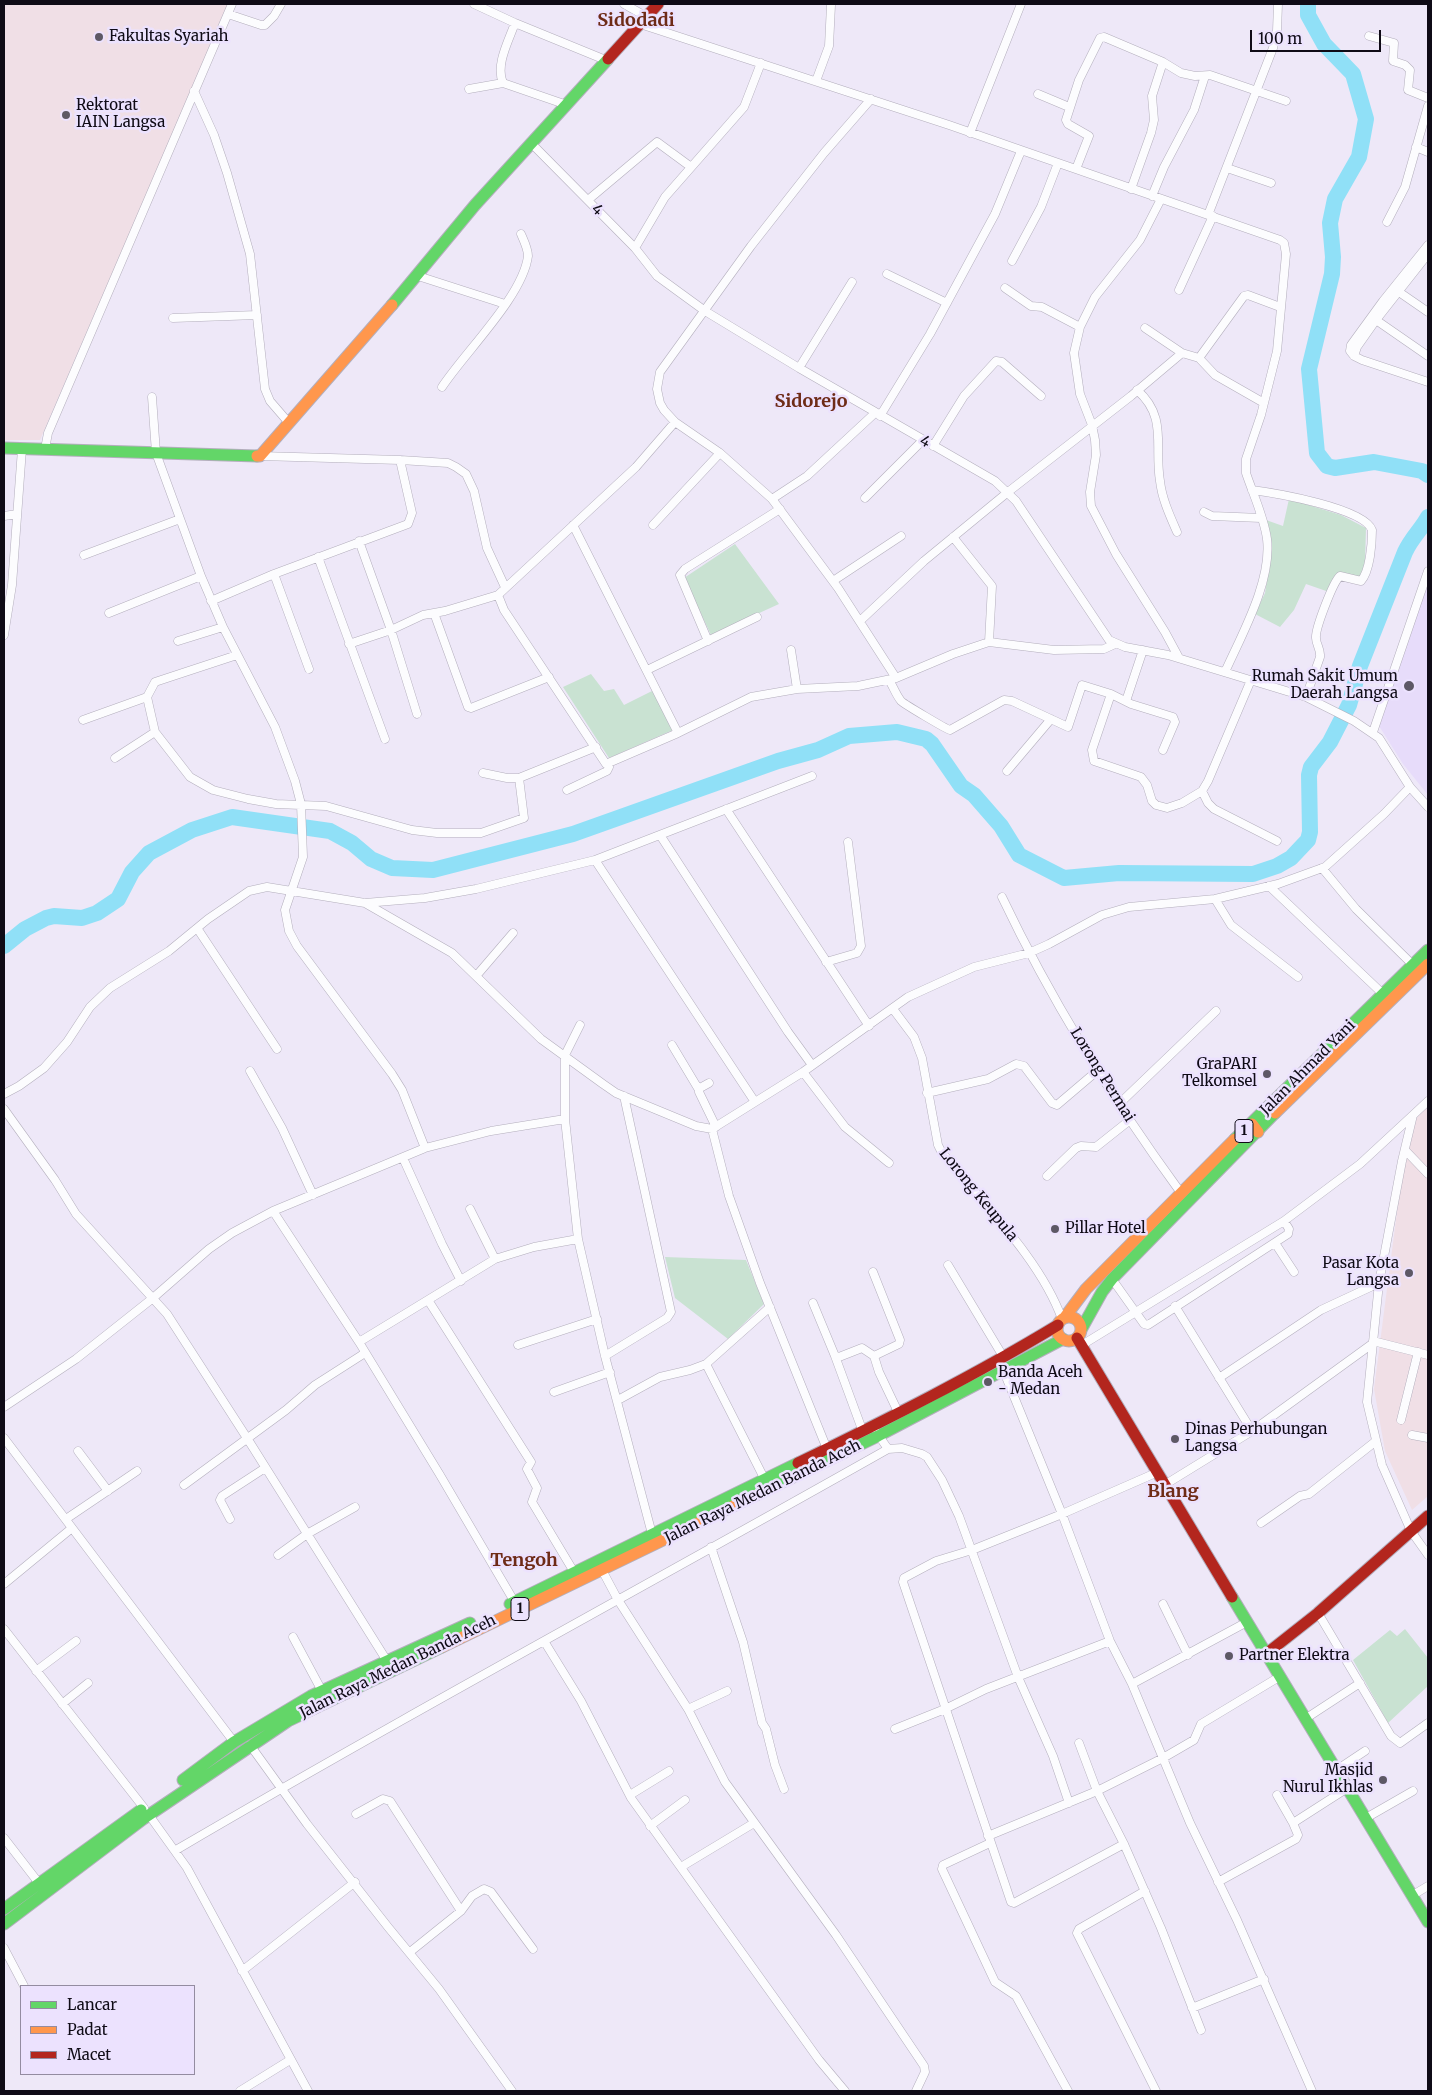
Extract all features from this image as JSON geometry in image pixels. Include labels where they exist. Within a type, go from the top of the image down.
[{"type":"main road","points":[[4,448],[260,456],[418,276],[475,206],[658,4]]},
{"type":"main road","name":"Jalan Ahmad Yani","points":[[1062,1320],[1086,1289],[1181,1193],[1255,1128],[1383,994],[1428,950]]},
{"type":"main road","name":"1","points":[[1080,1337],[1098,1299],[1112,1279],[1255,1128],[1428,964]]},
{"type":"main road","points":[[1080,1337],[1070,1341],[1063,1339],[1058,1333],[1062,1320],[1076,1318],[1080,1337],[1158,1472],[1346,1789],[1366,1818],[1428,1922]]},
{"type":"main road","name":"Jalan Raya Medan Banda Aceh","points":[[4,1909],[38,1882],[106,1840],[224,1756],[250,1745],[288,1721],[498,1615],[514,1601],[765,1480],[827,1448],[872,1432],[899,1414],[1004,1358],[1062,1320]]},
{"type":"main road","name":"Jalan Raya Medan Banda Aceh","points":[[224,1756],[234,1742],[284,1711],[322,1691],[387,1661],[602,1570],[872,1432],[1004,1372],[1063,1339]]},
{"type":"main road","points":[[1266,1654],[1318,1613],[1428,1516]]},
{"type":"main road","name":"Jalan Raya Medan Banda Aceh","points":[[4,1924],[106,1840]]},
{"type":"street","points":[[45,449],[52,425],[232,4]]},
{"type":"street","points":[[228,14],[265,25],[274,16],[281,4]]},
{"type":"street","points":[[474,4],[608,61]]},
{"type":"street","points":[[624,4],[643,20],[761,63],[1021,150],[1284,243],[1286,254],[1277,351],[1264,403],[1246,459],[1246,473],[1261,518],[1267,549],[1261,588],[1225,672]]},
{"type":"street","points":[[970,133],[1019,4]]},
{"type":"street","points":[[1179,290],[1211,216],[1227,168],[1276,39],[1278,4]]},
{"type":"street","points":[[816,82],[829,46],[831,5]]},
{"type":"street","points":[[503,82],[501,75],[502,63],[515,23]]},
{"type":"street","points":[[1369,36],[1394,43],[1393,61],[1405,65],[1410,70],[1408,90],[1428,98]]},
{"type":"street","points":[[1076,170],[1089,136],[1066,122],[1069,107],[1089,58],[1100,38],[1104,37],[1163,62],[1181,73],[1195,76],[1210,75],[1286,101]]},
{"type":"street","points":[[1131,189],[1152,133],[1154,120],[1152,96],[1163,62]]},
{"type":"street","points":[[635,248],[665,196],[744,107],[761,63]]},
{"type":"street","points":[[1152,196],[1164,166],[1194,110],[1205,76]]},
{"type":"street","points":[[469,90],[503,82],[567,105]]},
{"type":"street","points":[[194,92],[214,135],[250,254],[265,389],[270,401],[289,423]]},
{"type":"street","points":[[1038,94],[1069,107]]},
{"type":"street","points":[[871,99],[818,161],[751,246],[660,372],[657,389],[660,403],[675,422],[720,454],[772,499],[833,581],[860,621],[892,679],[902,702],[950,730],[1004,700],[1012,701],[1069,726],[1082,686],[1111,694],[1175,719],[1163,750]]},
{"type":"street","points":[[1387,222],[1405,187],[1428,106]]},
{"type":"street","points":[[588,200],[657,142],[691,167]]},
{"type":"street","name":"4","points":[[532,144],[635,248],[657,276],[705,310],[799,368],[995,481],[1008,492],[1044,542],[1103,634],[1115,644]]},
{"type":"street","points":[[1416,147],[1428,152]]},
{"type":"street","points":[[772,499],[807,476],[878,414],[947,303],[995,214],[1021,150]]},
{"type":"street","points":[[1012,261],[1041,207],[1058,163]]},
{"type":"street","points":[[1227,168],[1271,183]]},
{"type":"street","points":[[1161,199],[1140,240],[1103,285],[1089,307],[1080,327],[1074,353],[1080,394],[1092,425],[1096,455],[1090,492],[1091,506],[1116,554],[1179,658]]},
{"type":"street","points":[[442,387],[456,366],[505,304],[523,276],[528,254],[521,234]]},
{"type":"street","points":[[1428,245],[1383,301],[1351,346],[1350,351],[1354,356],[1428,382]]},
{"type":"street","points":[[1354,356],[1376,320],[1428,254]]},
{"type":"street","points":[[1421,264],[1428,269]]},
{"type":"street","points":[[887,274],[947,303]]},
{"type":"street","points":[[418,276],[505,304]]},
{"type":"street","points":[[799,368],[852,282]]},
{"type":"street","points":[[1005,288],[1032,306],[1042,307],[1080,327]]},
{"type":"street","points":[[1399,292],[1428,312]]},
{"type":"street","points":[[1199,358],[1244,296],[1248,295],[1280,307]]},
{"type":"street","points":[[173,318],[257,315]]},
{"type":"street","points":[[1376,320],[1428,356]]},
{"type":"street","points":[[1144,328],[1182,353],[1199,358],[1215,375],[1264,403]]},
{"type":"street","points":[[860,621],[924,560],[1182,353]]},
{"type":"street","points":[[933,446],[964,396],[996,361],[1002,362],[1041,396]]},
{"type":"street","points":[[1137,390],[1151,405],[1157,422],[1159,480],[1164,501],[1178,532]]},
{"type":"street","points":[[152,397],[156,453],[180,519],[211,601],[275,727],[295,781],[302,807],[303,856],[291,890],[285,917],[293,938],[402,1090],[426,1148]]},
{"type":"street","points":[[349,644],[391,630],[423,615],[498,595],[636,466],[675,422]]},
{"type":"street","points":[[865,498],[923,440]]},
{"type":"street","points":[[4,635],[12,585],[22,449]]},
{"type":"street","points":[[653,525],[720,454]]},
{"type":"street","points":[[260,456],[400,460],[448,464],[466,474],[474,491],[487,548],[505,587]]},
{"type":"street","points":[[211,601],[274,574],[408,524],[412,513],[400,460]]},
{"type":"street","points":[[1252,490],[1311,500],[1367,522],[1372,530],[1367,568],[1363,580],[1359,581],[1340,576],[1329,595],[1316,636],[1320,657],[1306,697]]},
{"type":"street","points":[[708,641],[680,575],[684,569],[780,509]]},
{"type":"street","points":[[1204,512],[1212,516],[1239,519],[1261,518]]},
{"type":"street","points":[[4,516],[17,514]]},
{"type":"street","points":[[84,555],[180,519]]},
{"type":"street","points":[[573,525],[678,733]]},
{"type":"street","points":[[833,581],[901,536]]},
{"type":"street","points":[[953,537],[992,586],[989,642]]},
{"type":"street","points":[[359,541],[391,630],[417,714]]},
{"type":"street","points":[[318,557],[385,739]]},
{"type":"street","points":[[1373,732],[1428,571]]},
{"type":"street","points":[[274,574],[309,670]]},
{"type":"street","points":[[109,613],[201,576]]},
{"type":"street","points":[[498,595],[504,610],[609,767],[607,771],[567,790]]},
{"type":"street","points":[[434,613],[468,707],[471,708],[550,677]]},
{"type":"street","points":[[647,670],[757,617]]},
{"type":"street","points":[[178,641],[223,627]]},
{"type":"street","points":[[606,764],[678,733],[751,697],[797,689],[858,686],[892,679],[953,654],[989,642],[1054,650],[1104,649],[1115,644],[1179,658],[1306,697],[1354,721],[1373,732],[1385,746],[1410,787],[1428,807]]},
{"type":"street","points":[[791,650],[797,689]]},
{"type":"street","points":[[1126,701],[1144,650]]},
{"type":"street","points":[[83,720],[147,697],[156,682],[237,655]]},
{"type":"street","points":[[1111,694],[1092,750],[1094,760],[1141,778],[1147,785],[1152,801],[1161,807],[1173,807],[1202,791],[1251,680]]},
{"type":"street","points":[[147,697],[155,732],[180,765],[198,783],[213,790],[248,799],[302,807],[326,806],[412,830],[437,833],[481,833],[524,819],[524,806],[519,778]]},
{"type":"street","points":[[1007,771],[1051,719]]},
{"type":"street","points":[[115,758],[155,732]]},
{"type":"street","points":[[483,773],[507,778],[519,778],[596,747]]},
{"type":"street","points":[[4,1094],[44,1068],[66,1042],[90,1007],[110,988],[169,951],[236,898],[249,891],[267,887],[365,903],[424,898],[476,889],[595,860],[812,776]]},
{"type":"street","points":[[365,903],[461,959],[531,1030],[603,1084],[624,1096],[696,1126],[714,1128],[803,1072],[908,997],[974,967],[1029,953],[1102,915],[1129,907],[1215,899],[1269,886],[1322,868],[1352,844],[1410,787]]},
{"type":"street","points":[[1202,791],[1208,803],[1214,809],[1277,841]]},
{"type":"street","points":[[726,809],[869,1026]]},
{"type":"street","points":[[660,834],[788,1032],[812,1065]]},
{"type":"street","points":[[826,962],[858,953],[862,946],[848,842]]},
{"type":"street","points":[[595,860],[755,1102]]},
{"type":"street","points":[[1322,868],[1356,909],[1413,965]]},
{"type":"street","points":[[1269,886],[1383,994]]},
{"type":"street","name":"Lorong Permai","points":[[1002,897],[1029,953],[1097,1071],[1181,1193]]},
{"type":"street","points":[[1215,899],[1231,925],[1298,977]]},
{"type":"street","points":[[197,928],[276,1049]]},
{"type":"street","points":[[477,975],[513,933]]},
{"type":"street","name":"Lorong Keupula","points":[[893,1008],[917,1044],[922,1058],[927,1093],[940,1151],[1033,1263],[1056,1303],[1062,1320]]},
{"type":"street","points":[[1119,1104],[1216,1011]]},
{"type":"street","points":[[580,1025],[565,1055],[565,1119],[578,1239],[605,1356],[652,1534]]},
{"type":"street","points":[[672,1045],[699,1090],[714,1128],[729,1196],[770,1308],[827,1448]]},
{"type":"street","points":[[927,1093],[988,1079],[1016,1064],[1024,1066],[1052,1102],[1057,1104],[1097,1071]]},
{"type":"street","points":[[250,1071],[282,1128],[313,1195]]},
{"type":"street","points":[[803,1072],[845,1127],[889,1163]]},
{"type":"street","points":[[699,1090],[709,1083]]},
{"type":"street","points":[[605,1356],[667,1318],[671,1312],[624,1096]]},
{"type":"street","points":[[1080,1337],[1135,1312],[1284,1221],[1360,1164],[1428,1101]]},
{"type":"street","points":[[4,1108],[55,1180],[76,1214],[167,1314],[387,1661]]},
{"type":"street","points":[[1413,1115],[1379,1283],[1367,1402],[1382,1465],[1411,1531],[1428,1555]]},
{"type":"street","points":[[4,1407],[76,1358],[153,1298],[209,1248],[232,1233],[273,1212],[426,1148],[491,1131],[565,1119]]},
{"type":"street","points":[[1047,1176],[1076,1148],[1096,1147],[1130,1120]]},
{"type":"street","points":[[1405,1150],[1428,1174]]},
{"type":"street","points":[[403,1158],[442,1244],[462,1281]]},
{"type":"street","points":[[470,1209],[495,1259]]},
{"type":"street","points":[[273,1212],[359,1342],[514,1601]]},
{"type":"street","points":[[1112,1279],[1144,1324],[1148,1325],[1290,1233],[1290,1229],[1284,1221]]},
{"type":"street","points":[[359,1342],[462,1281],[495,1259],[534,1247],[578,1239]]},
{"type":"street","points":[[1275,1242],[1294,1272]]},
{"type":"street","points":[[948,1265],[1004,1358]]},
{"type":"street","points":[[873,1272],[900,1342],[874,1356]]},
{"type":"street","points":[[1219,1378],[1321,1310],[1379,1283]]},
{"type":"street","points":[[428,1300],[531,1462],[527,1469],[536,1488],[532,1502],[574,1572]]},
{"type":"street","points":[[813,1303],[835,1356],[872,1432],[888,1449]]},
{"type":"street","points":[[1176,1306],[1252,1431]]},
{"type":"street","points":[[618,1400],[660,1377],[706,1364],[770,1308]]},
{"type":"street","points":[[518,1345],[597,1319]]},
{"type":"street","points":[[1166,1484],[1252,1431],[1373,1342],[1428,1355]]},
{"type":"street","points":[[835,1356],[839,1357],[862,1348],[874,1356],[879,1372],[899,1414]]},
{"type":"street","points":[[1402,1420],[1418,1352]]},
{"type":"street","points":[[184,1485],[286,1410],[315,1385],[365,1353]]},
{"type":"street","points":[[706,1364],[765,1480]]},
{"type":"street","points":[[554,1392],[610,1372]]},
{"type":"street","points":[[1004,1372],[1062,1514],[1110,1641],[1132,1684],[1190,1823],[1264,1980],[1312,2091]]},
{"type":"street","points":[[1412,1435],[1428,1438]]},
{"type":"street","points":[[4,1438],[234,1742]]},
{"type":"street","points":[[1261,1522],[1300,1496],[1309,1494],[1376,1441]]},
{"type":"street","points":[[176,1850],[281,1788],[888,1449],[909,1449],[927,1457],[950,1498],[972,1550],[1018,1676],[1053,1756],[1069,1803]]},
{"type":"street","points":[[78,1452],[108,1491]]},
{"type":"street","points":[[230,1519],[222,1506],[220,1500],[222,1496],[265,1468]]},
{"type":"street","points":[[66,1519],[137,1471]]},
{"type":"street","points":[[1124,1844],[1014,1903],[1010,1900],[903,1582],[904,1578],[936,1562],[972,1550],[1062,1514],[1158,1472]]},
{"type":"street","points":[[278,1555],[307,1534],[355,1507]]},
{"type":"street","points":[[4,1584],[72,1528]]},
{"type":"street","points":[[711,1547],[743,1642],[762,1723],[766,1729],[775,1765],[784,1789]]},
{"type":"street","points":[[602,1570],[618,1600],[688,1709],[726,1782],[836,1935],[924,2066],[925,2072],[916,2091]]},
{"type":"street","points":[[1163,1604],[1188,1655]]},
{"type":"street","points":[[1318,1613],[1390,1736],[1400,1744],[1428,1723]]},
{"type":"street","points":[[1132,1684],[1247,1622]]},
{"type":"street","points":[[4,1629],[147,1811],[165,1840],[176,1850],[308,2091]]},
{"type":"street","points":[[293,1637],[322,1691]]},
{"type":"street","points":[[36,1671],[76,1641]]},
{"type":"street","points":[[544,1641],[581,1701],[630,1795],[650,1826],[819,2060],[845,2091]]},
{"type":"street","points":[[895,1729],[945,1710],[966,1698],[1018,1676],[1110,1641]]},
{"type":"street","points":[[1068,2091],[1016,1996],[995,1982],[942,1871],[943,1865],[989,1840],[1163,1758],[1194,1740],[1201,1724],[1279,1677]]},
{"type":"street","points":[[62,1704],[88,1683]]},
{"type":"street","points":[[1305,1718],[1360,1683]]},
{"type":"street","points":[[688,1709],[727,1691]]},
{"type":"street","points":[[1079,1743],[1097,1790],[1145,1891],[1202,2030]]},
{"type":"street","points":[[250,1745],[388,1928],[439,1989],[512,2091]]},
{"type":"street","points":[[1335,1770],[1365,1751]]},
{"type":"street","points":[[630,1795],[670,1772]]},
{"type":"street","points":[[1294,1823],[1346,1789]]},
{"type":"street","points":[[1366,1818],[1413,1791]]},
{"type":"street","points":[[1218,1882],[1296,1839],[1298,1835],[1294,1823],[1277,1796]]},
{"type":"street","points":[[356,1814],[383,1799],[390,1801],[462,1911]]},
{"type":"street","points":[[650,1826],[685,1800]]},
{"type":"street","points":[[681,1867],[754,1823]]},
{"type":"street","points":[[4,1838],[38,1882]]},
{"type":"street","points":[[242,1971],[354,1882]]},
{"type":"street","points":[[1413,1895],[1428,1886]]},
{"type":"street","points":[[410,1952],[462,1911],[472,1896],[482,1890],[489,1890],[506,1910],[533,1949]]},
{"type":"street","points":[[1145,1891],[1079,1929],[1077,1933],[1156,2091]]},
{"type":"street","points":[[4,1948],[23,1985]]},
{"type":"street","points":[[1192,2008],[1264,1980]]},
{"type":"street","points":[[240,2091],[290,2060]]},
{"type":"shaded area","points":[[4,4],[229,4],[40,440],[4,440]]},
{"type":"shaded area","name":"Rumah Sakit Umum Daerah Langsa","points":[[1428,576],[1428,795],[1403,764],[1379,726]]},
{"type":"shaded area","name":"Pasar Kota Langsa","points":[[1428,1107],[1428,1496],[1412,1510],[1385,1451],[1374,1389],[1404,1158],[1415,1119]]},
{"type":"green space","points":[[1289,499],[1341,515],[1366,528],[1365,563],[1361,580],[1340,573],[1329,592],[1306,584],[1294,610],[1280,627],[1255,614],[1265,593],[1272,544],[1266,520],[1283,526]]},
{"type":"green space","points":[[735,544],[779,604],[711,635],[684,578]]},
{"type":"green space","points":[[591,674],[604,691],[614,689],[624,705],[652,691],[673,730],[609,758],[563,687]]},
{"type":"green space","points":[[665,1257],[746,1260],[764,1304],[728,1339],[675,1298]]},
{"type":"green space","points":[[1405,1629],[1428,1658],[1428,1686],[1388,1723],[1353,1660],[1390,1630],[1397,1636]]},
{"type":"waterway","points":[[1308,4],[1308,15],[1324,44],[1353,74],[1366,119],[1359,157],[1335,199],[1330,223],[1333,257],[1332,274],[1309,369],[1317,453],[1327,466],[1335,468],[1374,462],[1422,471],[1428,475]]},
{"type":"waterway","points":[[4,946],[25,929],[46,918],[54,916],[82,918],[97,913],[118,899],[132,872],[149,853],[192,830],[232,817],[330,831],[352,843],[371,859],[392,868],[433,870],[573,834],[778,761],[818,750],[849,736],[897,732],[926,739],[932,744],[961,786],[974,795],[1001,826],[1019,855],[1064,878],[1119,873],[1253,874],[1277,866],[1291,858],[1308,840],[1310,832],[1309,775],[1311,767],[1330,742],[1349,705],[1360,666],[1405,552],[1428,517]]},
{"type":"traffic: fast","points":[[392,305],[475,205],[608,59]]},
{"type":"traffic: fast","points":[[4,448],[257,456]]},
{"type":"traffic: fast","points":[[1235,1139],[1428,950]]},
{"type":"traffic: fast","points":[[1082,1328],[1102,1292],[1112,1279],[1275,1113]]},
{"type":"traffic: fast","points":[[754,1496],[878,1436],[1063,1339]]},
{"type":"traffic: fast","points":[[510,1604],[798,1463]]},
{"type":"traffic: fast","points":[[1232,1597],[1428,1922]]},
{"type":"traffic: fast","points":[[183,1780],[234,1742],[311,1696],[470,1623]]},
{"type":"traffic: fast","points":[[4,1924],[143,1819],[288,1721],[442,1647]]},
{"type":"traffic: fast","points":[[4,1909],[141,1810]]},
{"type":"traffic: slow","points":[[257,456],[260,456],[392,305]]},
{"type":"traffic: slow","points":[[1275,1113],[1428,964]]},
{"type":"traffic: slow","points":[[1252,1124],[1258,1132]]},
{"type":"traffic: slow","points":[[1065,1317],[1086,1289],[1235,1139]]},
{"type":"traffic: slow","points":[[1069,1317],[1078,1320],[1081,1329],[1078,1338],[1069,1341],[1060,1338],[1057,1329],[1060,1320],[1069,1317]]},
{"type":"traffic: slow","points":[[442,1647],[754,1496]]},
{"type":"traffic: jam","points":[[608,59],[658,4]]},
{"type":"traffic: jam","points":[[798,1463],[962,1380],[1058,1325]]},
{"type":"traffic: jam","points":[[1077,1338],[1232,1597]]},
{"type":"traffic: jam","points":[[1266,1654],[1318,1613],[1428,1516]]},
{"type":"place","name":"Fakultas Syariah","points":[[99,37]]},
{"type":"place","name":"Rektorat IAIN Langsa","points":[[66,115]]},
{"type":"place","name":"Rumah Sakit Umum Daerah Langsa","points":[[1409,686]]},
{"type":"place","name":"GraPARI Telkomsel","points":[[1267,1074]]},
{"type":"place","name":"Pillar Hotel","points":[[1055,1229]]},
{"type":"place","name":"Pasar Kota Langsa","points":[[1409,1273]]},
{"type":"place","name":"Banda Aceh - Medan","points":[[988,1382]]},
{"type":"place","name":"Dinas Perhubungan Langsa","points":[[1175,1439]]},
{"type":"place","name":"Partner Elektra","points":[[1229,1656]]},
{"type":"place","name":"Masjid Nurul Ikhlas","points":[[1383,1780]]},
{"type":"district","name":"Sidodadi","points":[[636,21]]},
{"type":"district","name":"Sidorejo","points":[[811,402]]},
{"type":"district","name":"Blang","points":[[1173,1492]]},
{"type":"district","name":"Tengoh","points":[[524,1561]]}]
